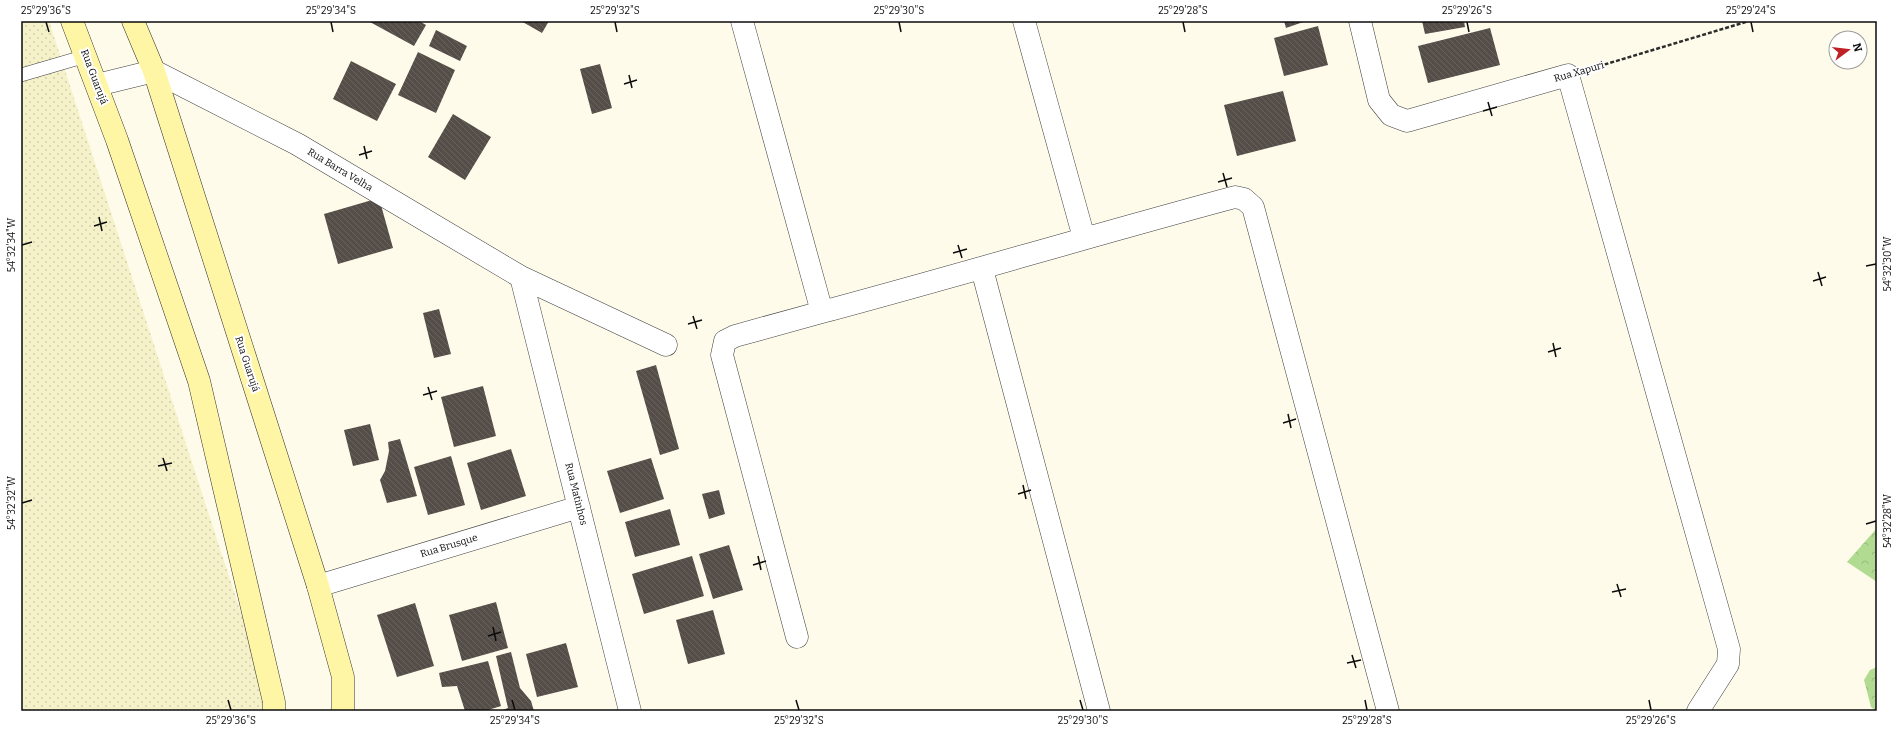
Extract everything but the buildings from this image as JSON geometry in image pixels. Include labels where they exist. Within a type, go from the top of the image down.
[{"type":"main road","name":"Rua Guarujá","points":[[72,21],[97,85],[199,381],[274,702],[274,711]]},
{"type":"main road","name":"Rua Guarujá","points":[[133,21],[154,71],[318,586],[343,677],[343,711]]},
{"type":"street","points":[[742,21],[822,312]]},
{"type":"street","points":[[1024,21],[1084,238]]},
{"type":"street","name":"Rua Xapuri","points":[[1360,21],[1379,100],[1391,115],[1407,121],[1568,75]]},
{"type":"street","points":[[97,85],[154,71]]},
{"type":"street","name":"Rua Barra Velha","points":[[154,71],[297,144],[521,277],[666,345]]},
{"type":"street","points":[[1568,75],[1729,649],[1728,664],[1698,711]]},
{"type":"street","points":[[797,637],[722,355],[725,341],[735,336],[982,269],[1084,238],[1235,197],[1244,199],[1253,207],[1388,711]]},
{"type":"street","points":[[982,269],[1099,711]]},
{"type":"street","name":"Rua Matinhos","points":[[521,277],[630,711]]},
{"type":"street","name":"Rua Brusque","points":[[318,586],[579,507]]},
{"type":"lane","points":[[21,75],[86,56]]},
{"type":"path","name":"Rua Xapuri","points":[[1568,75],[1749,21]]},
{"type":"shaded area","points":[[21,21],[49,21],[261,675],[263,711],[21,711]]},
{"type":"green space","points":[[1877,528],[1877,582],[1847,562]]},
{"type":"green space","points":[[1877,667],[1876,711],[1871,707],[1864,680],[1870,670]]}]
